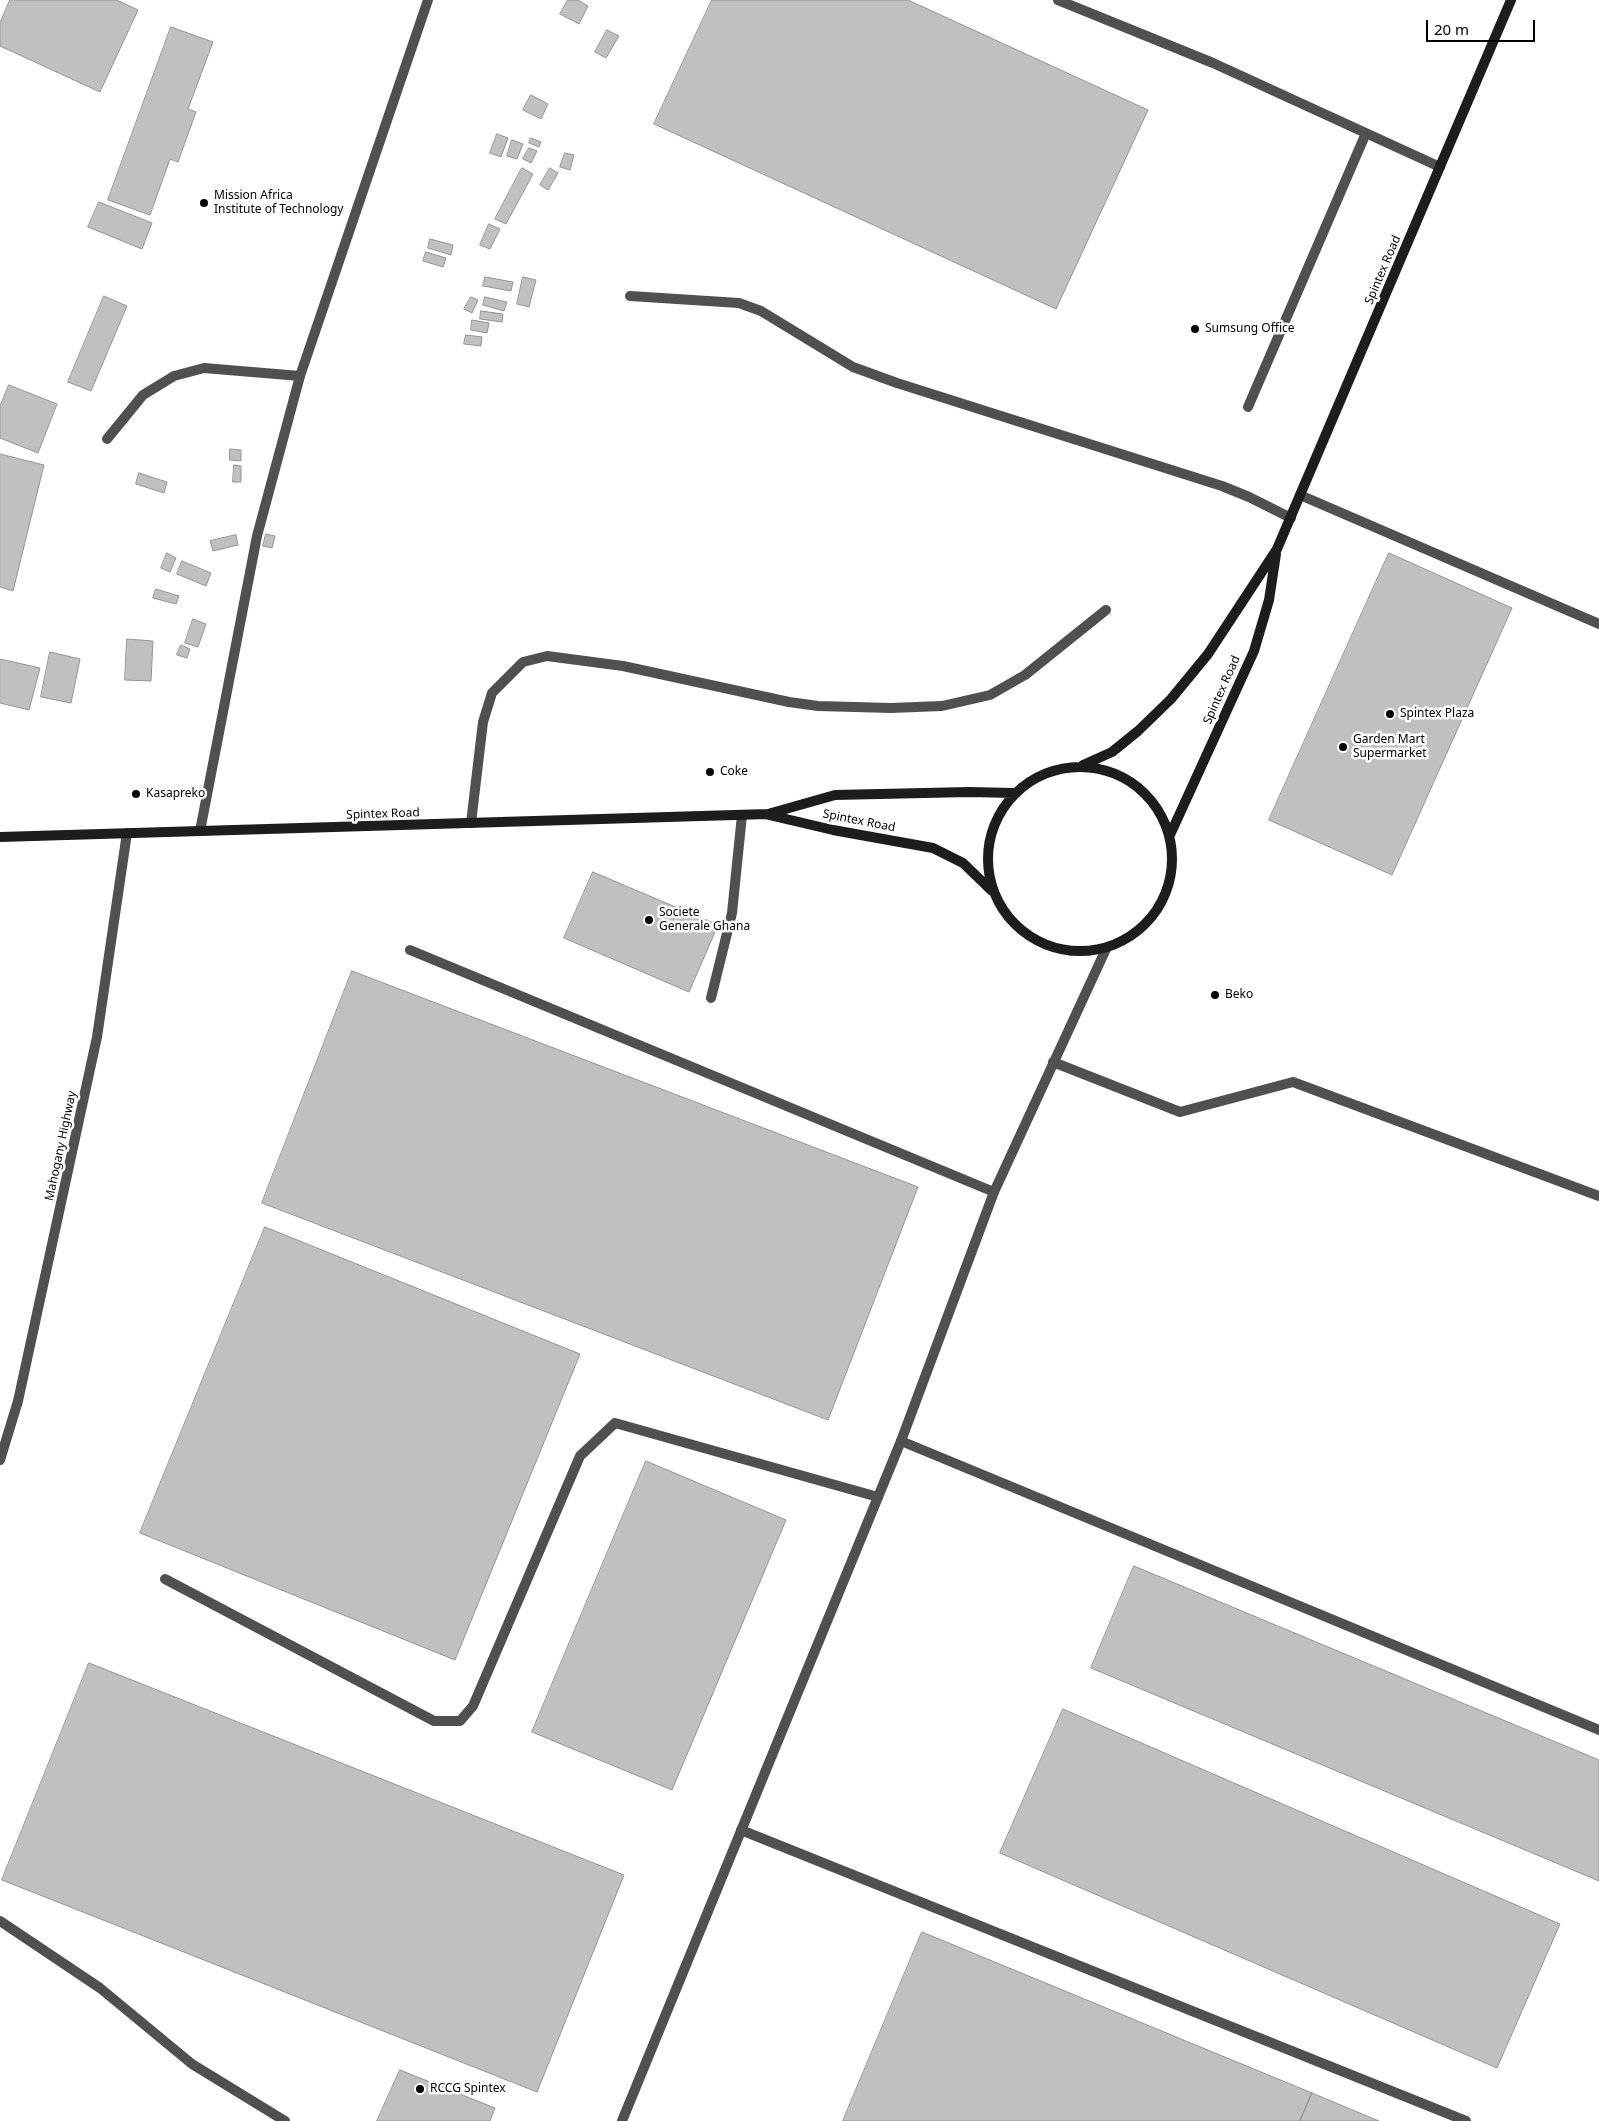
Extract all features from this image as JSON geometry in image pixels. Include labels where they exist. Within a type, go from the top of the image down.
[{"type":"main road","name":"Spintex Road","points":[[1083,765],[1112,752],[1138,731],[1171,699],[1208,654],[1277,549],[1511,0]]},
{"type":"main road","name":"Spintex Road","points":[[1170,835],[1254,651],[1269,600],[1277,549]]},
{"type":"main road","points":[[1083,765],[1122,775],[1152,799],[1170,835],[1173,870],[1161,904],[1139,932],[1106,948],[1072,952],[1038,943],[1010,922],[992,891],[986,857],[994,822],[1014,793],[1034,778],[1058,768],[1083,765]]},
{"type":"main road","name":"Spintex Road","points":[[0,837],[768,814],[835,795],[969,792],[1014,793]]},
{"type":"main road","name":"Spintex Road","points":[[768,814],[832,830],[933,848],[963,863],[992,891]]},
{"type":"street","points":[[200,831],[258,536],[300,376],[428,0]]},
{"type":"street","points":[[1058,0],[1213,63],[1440,167]]},
{"type":"street","points":[[1248,408],[1366,133]]},
{"type":"street","points":[[630,296],[739,303],[761,311],[853,367],[906,386],[1222,486],[1249,496],[1291,518]]},
{"type":"street","points":[[107,439],[143,395],[174,376],[204,368],[300,376]]},
{"type":"street","points":[[1300,495],[1599,624]]},
{"type":"street","points":[[471,823],[484,722],[492,693],[523,662],[547,656],[623,666],[788,702],[818,706],[891,708],[942,706],[990,694],[1025,675],[1106,610]]},
{"type":"street","points":[[712,998],[732,913],[742,815]]},
{"type":"street","name":"Mahogany Highway","points":[[1,1456],[18,1401],[95,1045],[126,833]]},
{"type":"street","points":[[622,2121],[901,1441],[994,1192],[1106,948]]},
{"type":"street","points":[[410,950],[994,1192]]},
{"type":"street","points":[[1053,1062],[1180,1112],[1294,1082],[1599,1196]]},
{"type":"street","points":[[165,1578],[434,1721],[460,1721],[473,1706],[580,1456],[615,1423],[878,1497]]},
{"type":"street","points":[[901,1441],[1599,1730]]},
{"type":"street","points":[[741,1830],[1466,2121]]},
{"type":"street","points":[[0,1921],[100,1988],[192,2064],[285,2121]]},
{"type":"building","points":[[10,0],[117,0],[138,10],[100,92],[0,46],[0,23]]},
{"type":"building","points":[[568,0],[578,0],[588,6],[579,24],[560,14]]},
{"type":"building","points":[[712,0],[908,0],[1148,110],[1056,309],[654,124]]},
{"type":"building","points":[[171,27],[213,42],[188,109],[196,112],[178,162],[170,159],[150,215],[108,200]]},
{"type":"building","points":[[607,30],[619,36],[606,58],[595,52]]},
{"type":"building","points":[[531,95],[548,104],[541,119],[523,110]]},
{"type":"building","points":[[497,134],[508,138],[501,157],[490,153]]},
{"type":"building","points":[[531,138],[541,142],[539,147],[529,143]]},
{"type":"building","points":[[512,140],[523,144],[517,159],[507,156]]},
{"type":"building","points":[[529,148],[537,151],[531,163],[523,159]]},
{"type":"building","points":[[565,153],[574,155],[570,170],[560,167]]},
{"type":"building","points":[[522,168],[533,174],[506,224],[495,219]]},
{"type":"building","points":[[550,168],[558,173],[548,190],[540,185]]},
{"type":"building","points":[[99,202],[152,223],[142,249],[88,227]]},
{"type":"building","points":[[489,224],[500,229],[490,249],[480,245]]},
{"type":"building","points":[[430,239],[453,245],[451,255],[428,248]]},
{"type":"building","points":[[426,252],[446,258],[443,267],[423,261]]},
{"type":"building","points":[[485,277],[513,282],[511,291],[483,286]]},
{"type":"building","points":[[523,277],[536,280],[529,307],[517,304]]},
{"type":"building","points":[[104,296],[127,306],[91,391],[68,382]]},
{"type":"building","points":[[471,297],[478,300],[472,313],[464,309]]},
{"type":"building","points":[[485,297],[507,302],[504,311],[483,305]]},
{"type":"building","points":[[481,311],[503,314],[502,322],[480,319]]},
{"type":"building","points":[[472,320],[489,323],[487,333],[471,330]]},
{"type":"building","points":[[466,335],[482,337],[481,346],[464,344]]},
{"type":"building","points":[[9,385],[57,404],[38,453],[0,438],[0,406]]},
{"type":"building","points":[[230,449],[241,450],[241,461],[230,460]]},
{"type":"building","points":[[0,454],[44,465],[13,591],[0,587]]},
{"type":"building","points":[[234,465],[241,466],[241,482],[233,482]]},
{"type":"building","points":[[139,473],[167,482],[164,493],[136,484]]},
{"type":"building","points":[[266,534],[275,536],[272,548],[263,546]]},
{"type":"building","points":[[236,535],[238,545],[213,551],[210,541]]},
{"type":"building","points":[[167,553],[176,558],[170,572],[161,568]]},
{"type":"building","name":"Spintex Plaza","points":[[1389,553],[1512,608],[1392,875],[1269,820]]},
{"type":"building","points":[[182,561],[211,573],[206,586],[177,574]]},
{"type":"building","points":[[156,589],[179,596],[176,604],[153,598]]},
{"type":"building","points":[[193,619],[206,624],[198,647],[185,643]]},
{"type":"building","points":[[127,639],[153,641],[151,681],[125,680]]},
{"type":"building","points":[[181,645],[190,649],[187,658],[177,655]]},
{"type":"building","points":[[50,652],[80,659],[71,703],[41,697]]},
{"type":"building","points":[[0,659],[40,668],[29,710],[0,703]]},
{"type":"building","points":[[593,872],[718,925],[689,992],[564,938]]},
{"type":"building","points":[[352,971],[918,1187],[828,1420],[262,1203]]},
{"type":"building","points":[[265,1227],[580,1354],[455,1660],[140,1533]]},
{"type":"building","points":[[646,1461],[786,1520],[672,1790],[532,1732]]},
{"type":"building","points":[[1134,1566],[1599,1760],[1599,1881],[1091,1668]]},
{"type":"building","points":[[89,1663],[624,1875],[537,2092],[2,1880]]},
{"type":"building","points":[[1063,1709],[1560,1924],[1497,2068],[1000,1853]]},
{"type":"building","points":[[922,1932],[1312,2093],[1300,2121],[843,2121]]},
{"type":"building","name":"RCCG Spintex","points":[[400,2070],[495,2108],[490,2121],[377,2121]]},
{"type":"building","points":[[1312,2093],[1379,2121],[1300,2121]]},
{"type":"place","name":"Mission Africa Institute of Technology","points":[[204,203]]},
{"type":"place","name":"Sumsung Office","points":[[1195,329]]},
{"type":"place","name":"Spintex Plaza","points":[[1390,714]]},
{"type":"place","name":"Garden Mart Supermarket","points":[[1343,747]]},
{"type":"place","name":"Coke","points":[[710,772]]},
{"type":"place","name":"Kasapreko","points":[[136,794]]},
{"type":"place","name":"Societe Generale Ghana","points":[[649,920]]},
{"type":"place","name":"Beko","points":[[1215,995]]},
{"type":"place","name":"RCCG Spintex","points":[[420,2089]]}]
